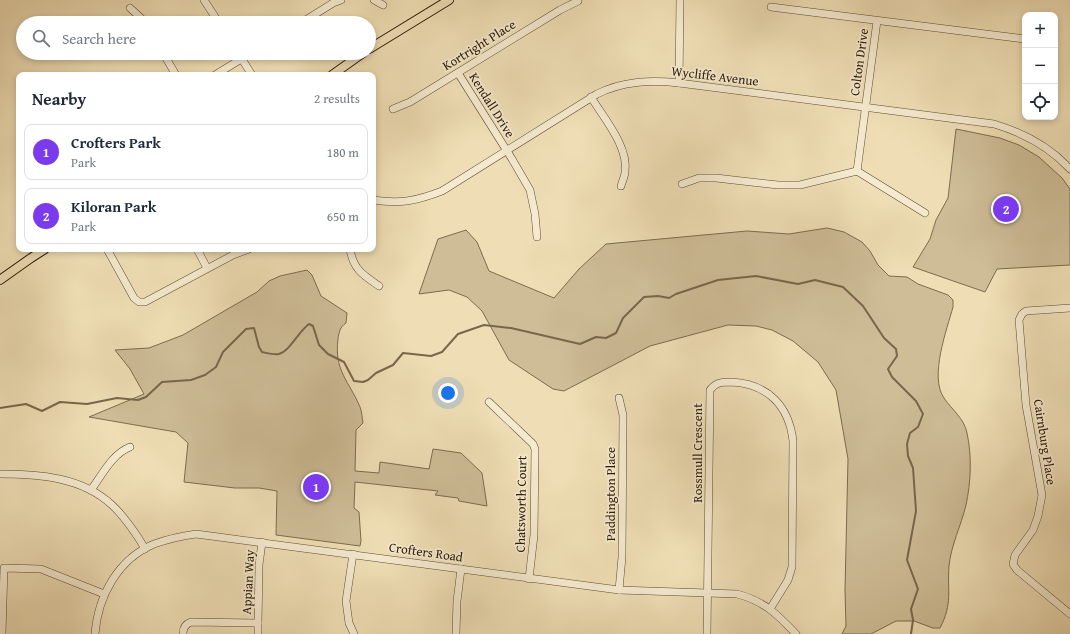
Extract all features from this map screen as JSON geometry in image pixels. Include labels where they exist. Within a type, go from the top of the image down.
[{"type":"main road","points":[[376,45],[449,0]]},
{"type":"main road","points":[[336,72],[353,60]]},
{"type":"main road","points":[[0,280],[40,252]]},
{"type":"street","points":[[205,0],[215,16]]},
{"type":"street","points":[[312,16],[341,0]]},
{"type":"street","points":[[374,0],[383,5]]},
{"type":"street","points":[[679,83],[680,0]]},
{"type":"street","name":"Kortright Place","points":[[393,109],[410,102],[560,10],[578,1]]},
{"type":"street","points":[[771,7],[1022,39]]},
{"type":"street","points":[[130,8],[139,16]]},
{"type":"street","name":"Colton Drive","points":[[857,171],[877,21]]},
{"type":"street","points":[[167,60],[174,72]]},
{"type":"street","points":[[219,72],[234,60]]},
{"type":"street","points":[[242,60],[250,72]]},
{"type":"street","name":"Kendall Drive","points":[[458,73],[530,190],[535,214],[537,237]]},
{"type":"street","name":"Wycliffe Avenue","points":[[376,200],[401,203],[421,199],[442,191],[591,97],[611,87],[626,83],[679,83],[994,124],[1033,139],[1068,164]]},
{"type":"street","points":[[591,97],[623,150],[625,171],[621,186]]},
{"type":"street","points":[[682,184],[699,178],[716,178],[789,186],[805,184],[857,171],[925,213]]},
{"type":"street","points":[[109,252],[134,298],[139,302],[145,302],[207,268],[241,252]]},
{"type":"street","points":[[199,252],[207,268]]},
{"type":"street","points":[[350,252],[351,260],[361,274],[378,286]]},
{"type":"street","name":"Cairnburg Place","points":[[1070,308],[1026,310],[1019,320],[1026,404],[1042,496],[1038,516],[1033,530],[1015,555],[1013,564],[1016,570],[1070,614]]},
{"type":"street","name":"Rossmull Crescent","points":[[708,634],[710,390],[715,384],[736,382],[753,386],[768,394],[783,410],[792,429],[792,567],[788,580],[770,608]]},
{"type":"street","name":"Paddington Place","points":[[619,398],[623,415],[622,557],[619,590]]},
{"type":"street","name":"Chatsworth Court","points":[[489,402],[533,444],[534,448],[534,535],[529,578]]},
{"type":"street","points":[[91,490],[117,455],[122,450],[130,447]]},
{"type":"street","points":[[0,474],[28,474],[64,479],[91,490],[112,505],[139,538],[145,549]]},
{"type":"street","name":"Crofters Road","points":[[95,634],[97,616],[104,594],[129,559],[145,549],[173,538],[196,534],[619,590],[737,594],[759,602],[770,608],[796,634]]},
{"type":"street","name":"Appian Way","points":[[258,634],[259,566],[262,542]]},
{"type":"street","points":[[353,554],[346,601],[349,623],[354,634]]},
{"type":"street","points":[[2,634],[4,568],[41,569],[104,594]]},
{"type":"street","points":[[456,634],[457,601],[461,569]]},
{"type":"street","name":"Appian Way","points":[[183,634],[186,624],[191,622],[258,623]]},
{"type":"shaded area","points":[[956,129],[1000,138],[1019,145],[1039,157],[1062,178],[1070,189],[1070,265],[997,269],[985,292],[913,267],[930,239],[936,220],[948,198]]},
{"type":"shaded area","points":[[827,228],[844,232],[862,242],[870,251],[878,265],[889,276],[907,277],[918,284],[948,295],[953,300],[953,307],[941,353],[938,378],[940,389],[944,398],[961,418],[967,433],[970,451],[970,469],[966,505],[950,558],[949,597],[947,611],[940,628],[933,628],[914,621],[896,621],[871,634],[842,634],[846,626],[845,590],[848,459],[836,390],[818,362],[793,341],[772,330],[756,326],[728,325],[650,346],[564,391],[553,389],[509,360],[482,311],[467,297],[449,290],[419,294],[438,239],[466,230],[477,242],[489,271],[554,298],[579,269],[606,244],[747,231],[789,234]]},
{"type":"shaded area","points":[[307,270],[312,275],[321,296],[347,313],[346,323],[342,326],[339,332],[337,350],[340,368],[356,398],[362,415],[363,423],[356,430],[355,471],[379,473],[380,462],[429,469],[433,449],[461,453],[482,473],[487,506],[459,501],[458,498],[435,495],[438,491],[355,482],[354,508],[359,512],[360,546],[276,535],[277,491],[259,488],[235,488],[184,482],[188,443],[176,432],[89,417],[144,394],[130,369],[115,350],[149,348],[183,335],[257,292],[269,281],[280,276]]},
{"type":"waterway","points":[[0,408],[26,404],[42,411],[60,402],[87,404],[117,398],[138,400],[146,397],[162,382],[191,380],[205,375],[216,367],[223,352],[246,329],[254,328],[259,347],[262,352],[279,354],[287,349],[309,324],[313,326],[319,345],[328,354],[344,362],[354,381],[363,382],[368,380],[376,373],[393,365],[403,353],[431,356],[442,352],[458,334],[484,325],[511,328],[580,344],[596,337],[606,338],[616,333],[623,318],[644,297],[658,296],[669,298],[676,294],[718,280],[756,276],[798,284],[815,280],[843,287],[863,306],[884,338],[896,349],[897,356],[888,369],[892,377],[916,401],[923,414],[918,427],[910,433],[907,444],[908,456],[913,468],[916,511],[907,560],[918,589],[911,609],[913,620],[911,634]]},
{"type":"place","name":"Kiloran Park","points":[[1006,209]]},
{"type":"place","name":"Crofters Park","points":[[316,487]]}]
